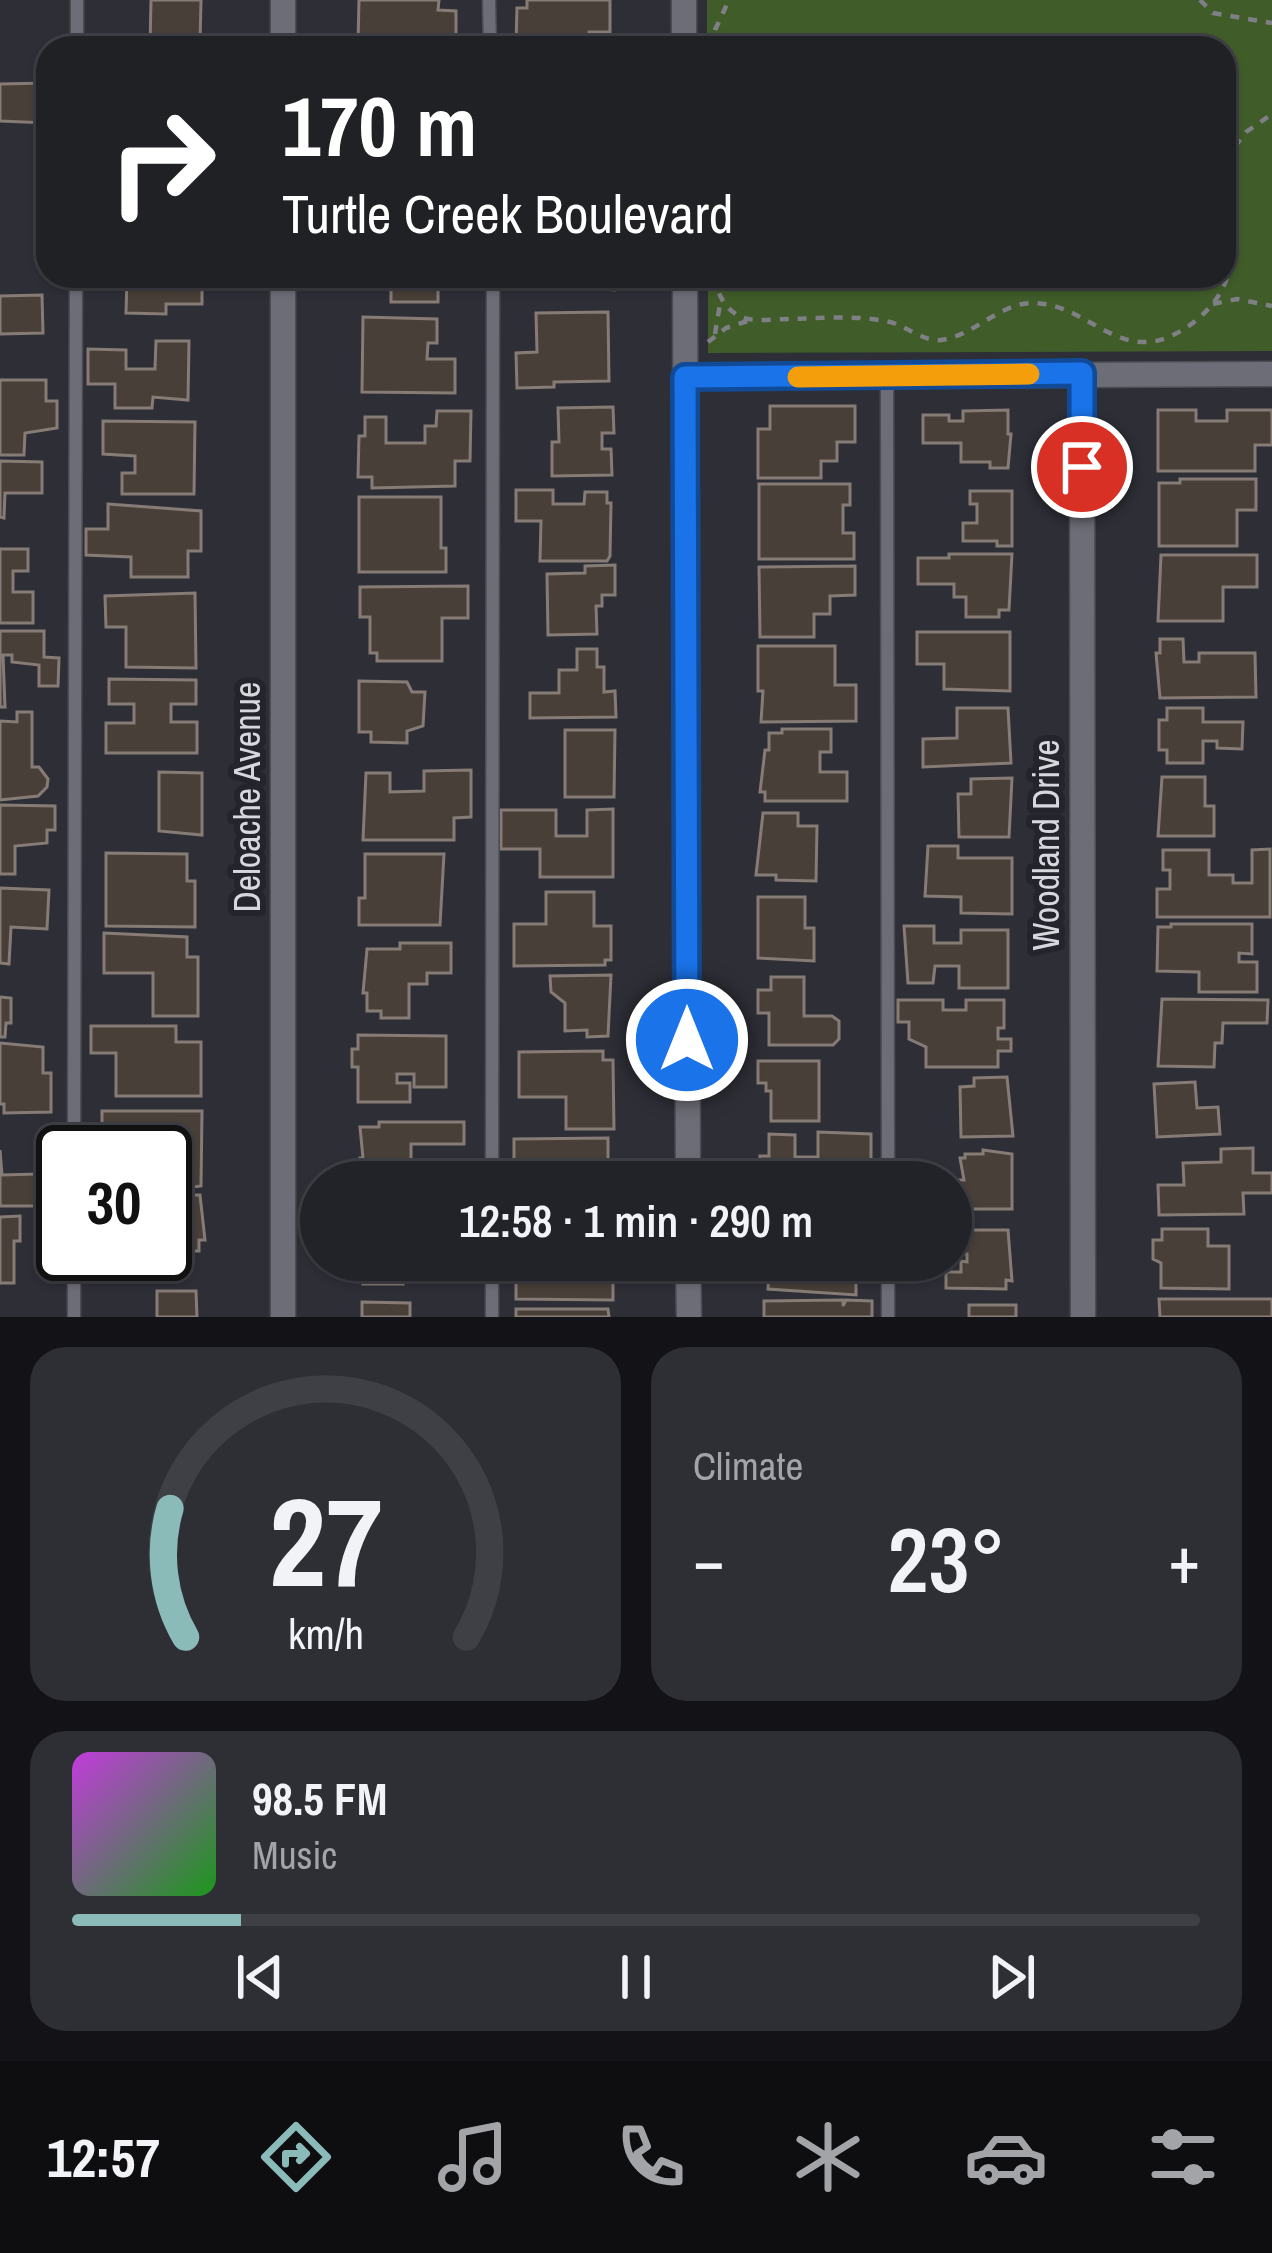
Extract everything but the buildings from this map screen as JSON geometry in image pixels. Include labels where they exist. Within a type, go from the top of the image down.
[{"type":"street","points":[[283,0],[283,36]]},
{"type":"street","points":[[684,0],[684,36]]},
{"type":"street","name":"Deloache Avenue","points":[[283,288],[283,1317]]},
{"type":"street","points":[[685,288],[688,1161]]},
{"type":"street","name":"Woodland Drive","points":[[1082,373],[1083,1317]]},
{"type":"street","points":[[685,377],[1272,374]]},
{"type":"street","points":[[688,1281],[688,1317]]},
{"type":"lane","points":[[77,0],[77,36]]},
{"type":"lane","points":[[489,0],[490,36]]},
{"type":"lane","points":[[74,1125],[76,288]]},
{"type":"lane","points":[[492,1161],[493,288]]},
{"type":"lane","points":[[887,376],[888,1161]]},
{"type":"lane","points":[[74,1281],[74,1317]]},
{"type":"lane","points":[[492,1281],[492,1317]]},
{"type":"lane","points":[[888,1281],[888,1317]]},
{"type":"path","points":[[715,36],[729,0]]},
{"type":"path","points":[[1200,0],[1213,13],[1272,23]]},
{"type":"path","points":[[1236,145],[1272,114]]},
{"type":"path","points":[[718,288],[739,316],[751,320]]},
{"type":"path","points":[[685,377],[713,338],[751,320],[847,317],[892,323],[943,340],[1009,308],[1042,303],[1063,306],[1128,343],[1144,344],[1184,331],[1223,288]]},
{"type":"path","points":[[713,338],[721,298]]},
{"type":"path","points":[[1213,304],[1237,298],[1272,306]]},
{"type":"green space","points":[[707,0],[1272,0],[1272,351],[708,353],[708,288],[1236,288],[1236,36],[707,36]]},
{"type":"slow traffic","points":[[798,377],[1029,374]]},
{"type":"route","points":[[687,1040],[685,377],[1082,373],[1082,467]]}]
